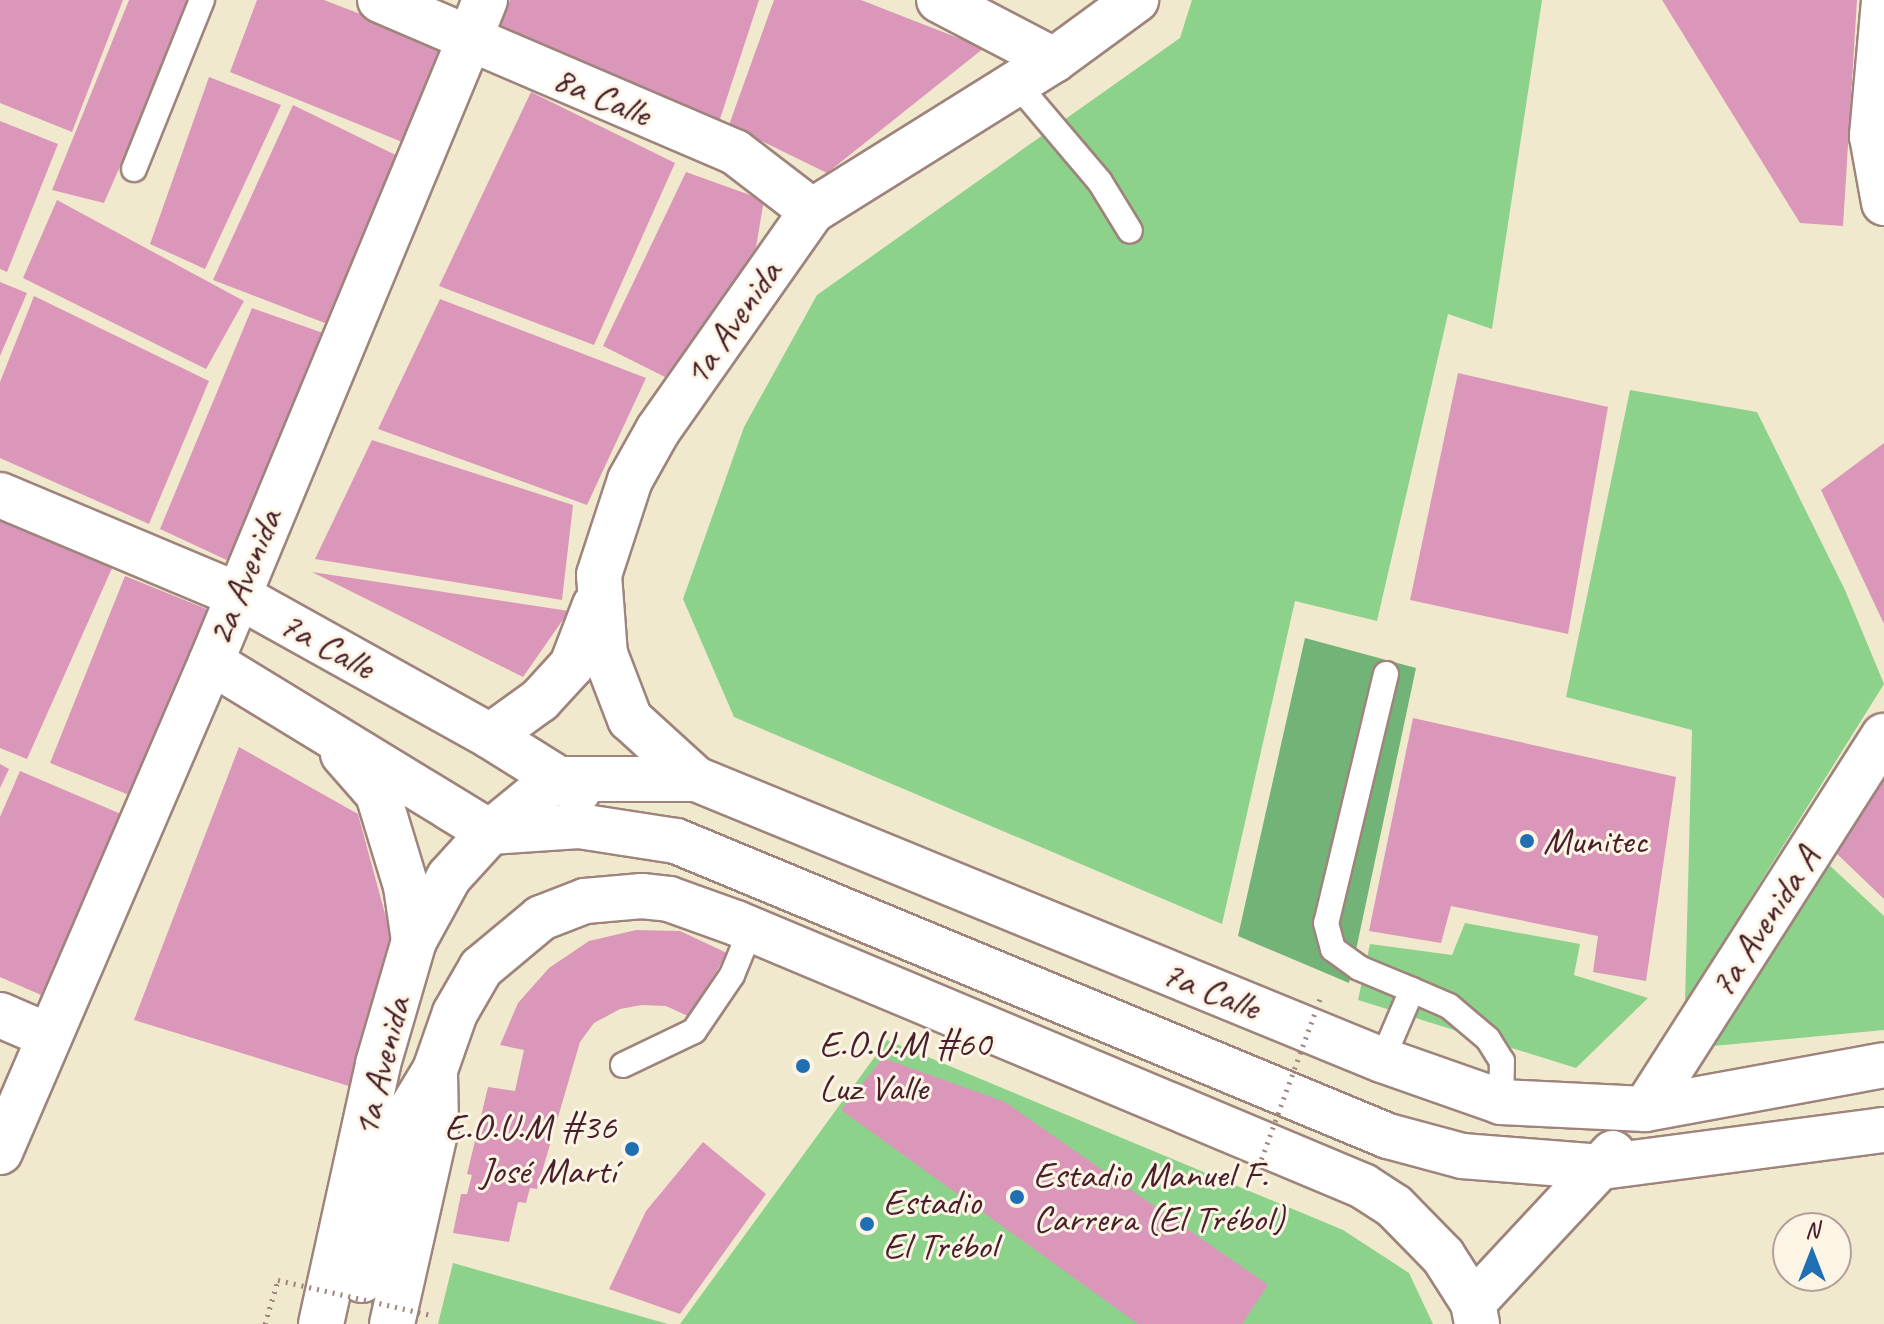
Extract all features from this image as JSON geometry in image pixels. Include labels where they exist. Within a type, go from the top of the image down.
[{"type":"main road","name":"8a Calle","points":[[380,0],[478,19],[735,152],[812,211]]},
{"type":"main road","points":[[939,0],[1054,60]]},
{"type":"main road","name":"1a Avenida","points":[[696,779],[630,719],[605,654],[599,575],[630,480],[658,430],[812,211],[1054,60],[1136,0]]},
{"type":"main road","points":[[1884,1],[1878,134],[1884,203]]},
{"type":"main road","name":"2a Avenida","points":[[0,1152],[211,662],[235,594],[478,19]]},
{"type":"main road","name":"7a Calle","points":[[0,495],[235,594],[490,736],[555,779],[676,841],[1388,1136],[1462,1156],[1602,1167],[1884,1130]]},
{"type":"main road","points":[[490,736],[540,700],[572,665],[592,622],[599,575]]},
{"type":"main road","name":"7a Calle","points":[[211,662],[490,832],[579,826],[676,841]]},
{"type":"main road","points":[[317,725],[378,794],[403,874],[414,941]]},
{"type":"main road","name":"7a Avenida A","points":[[1475,1314],[1602,1167],[1645,1109],[1884,736]]},
{"type":"main road","points":[[490,832],[555,779]]},
{"type":"main road","name":"7a Calle","points":[[555,779],[696,779],[1382,1060],[1501,1102],[1645,1109],[1884,1065]]},
{"type":"main road","name":"1a Avenida","points":[[321,1324],[378,1064],[414,941],[449,877],[490,832]]},
{"type":"main road","points":[[352,1324],[401,1126],[435,1070],[455,1013],[481,968],[541,918],[585,901],[642,896],[669,899],[751,929],[1363,1186],[1394,1206],[1443,1256],[1475,1314]]},
{"type":"main road","points":[[0,1015],[49,1036]]},
{"type":"main road","points":[[412,1320],[436,1129],[435,1070]]},
{"type":"lane","points":[[134,169],[202,0]]},
{"type":"lane","points":[[1017,84],[1100,182],[1130,231]]},
{"type":"lane","points":[[1386,674],[1326,923],[1333,949],[1359,968],[1449,1006],[1488,1039],[1502,1061],[1501,1102]]},
{"type":"lane","points":[[623,1065],[694,1031],[732,975],[751,929]]},
{"type":"lane","points":[[1382,1060],[1412,990]]},
{"type":"path","points":[[1256,1174],[1322,994]]},
{"type":"path","points":[[265,1324],[278,1280],[412,1320]]},
{"type":"green space","points":[[1192,0],[1542,0],[1492,329],[1448,314],[1377,621],[1295,601],[1222,924],[734,717],[683,599],[744,427],[817,295],[1180,38]]},
{"type":"green space","points":[[1630,390],[1757,412],[1845,590],[1884,684],[1685,1003],[1692,730],[1566,697]]},
{"type":"green space","points":[[1305,638],[1416,668],[1349,983],[1238,936]]},
{"type":"green space","points":[[1826,862],[1884,916],[1884,1030],[1702,1047]]},
{"type":"green space","points":[[1465,923],[1580,944],[1574,975],[1648,998],[1576,1068],[1358,1000],[1370,944],[1452,955]]},
{"type":"green space","name":"Estadio Manuel F. Carrera (El Trébol)","points":[[887,1040],[1343,1230],[1409,1273],[1433,1324],[680,1324]]},
{"type":"green space","points":[[453,1263],[668,1324],[438,1324]]},
{"type":"building","points":[[0,0],[123,0],[72,132],[0,103]]},
{"type":"building","points":[[129,0],[193,0],[104,203],[52,190]]},
{"type":"building","points":[[257,0],[324,0],[456,51],[407,144],[230,72]]},
{"type":"building","points":[[510,0],[759,0],[719,122],[497,28]]},
{"type":"building","points":[[774,0],[861,0],[984,48],[827,173],[729,125]]},
{"type":"building","points":[[1662,0],[1857,0],[1843,226],[1800,223]]},
{"type":"building","points":[[209,77],[281,105],[205,269],[150,244]]},
{"type":"building","points":[[531,92],[675,163],[594,345],[439,286]]},
{"type":"building","points":[[293,105],[410,162],[330,325],[213,280]]},
{"type":"building","points":[[0,121],[58,144],[7,272],[0,269]]},
{"type":"building","points":[[686,172],[764,200],[756,247],[679,384],[603,346]]},
{"type":"building","points":[[57,200],[244,301],[206,369],[23,278]]},
{"type":"building","points":[[0,282],[27,293],[0,356]]},
{"type":"building","points":[[34,296],[209,381],[149,524],[0,458],[0,382]]},
{"type":"building","points":[[440,299],[646,378],[587,505],[378,429]]},
{"type":"building","points":[[252,308],[329,335],[231,562],[160,529]]},
{"type":"building","points":[[1458,373],[1608,407],[1568,634],[1410,600]]},
{"type":"building","points":[[372,440],[573,505],[562,600],[315,559]]},
{"type":"building","points":[[1884,443],[1884,624],[1821,490]]},
{"type":"building","points":[[0,518],[113,566],[27,759],[0,748]]},
{"type":"building","points":[[312,572],[569,611],[523,677]]},
{"type":"building","points":[[125,576],[209,610],[134,797],[50,763]]},
{"type":"building","name":"Munitec","points":[[1413,718],[1676,777],[1646,981],[1593,972],[1598,936],[1451,906],[1441,943],[1369,931]]},
{"type":"building","points":[[239,747],[358,814],[391,936],[352,1087],[134,1020]]},
{"type":"building","points":[[0,764],[9,769],[0,788]]},
{"type":"building","points":[[20,771],[121,814],[41,995],[0,977],[0,817]]},
{"type":"building","points":[[1884,771],[1884,899],[1833,850]]},
{"type":"building","points":[[636,930],[680,931],[727,953],[690,1017],[666,1006],[642,1005],[620,1009],[594,1023],[580,1042],[537,1189],[530,1188],[526,1203],[518,1202],[509,1242],[453,1233],[461,1194],[467,1194],[472,1175],[467,1174],[488,1087],[515,1091],[524,1050],[500,1045],[518,1003],[549,968],[589,941]]},
{"type":"building","points":[[883,1058],[1005,1102],[1268,1285],[1242,1324],[1138,1324],[841,1110]]},
{"type":"building","points":[[703,1142],[766,1194],[680,1314],[609,1289],[646,1211]]},
{"type":"place","name":"Munitec","points":[[1527,841]]},
{"type":"place","name":"E.O.U.M #60 Luz Valle","points":[[803,1066]]},
{"type":"place","name":"E.O.U.M #36 José Martí","points":[[632,1149]]},
{"type":"place","name":"Estadio Manuel F. Carrera (El Trébol)","points":[[1017,1197]]},
{"type":"place","name":"Estadio El Trébol","points":[[867,1224]]}]
